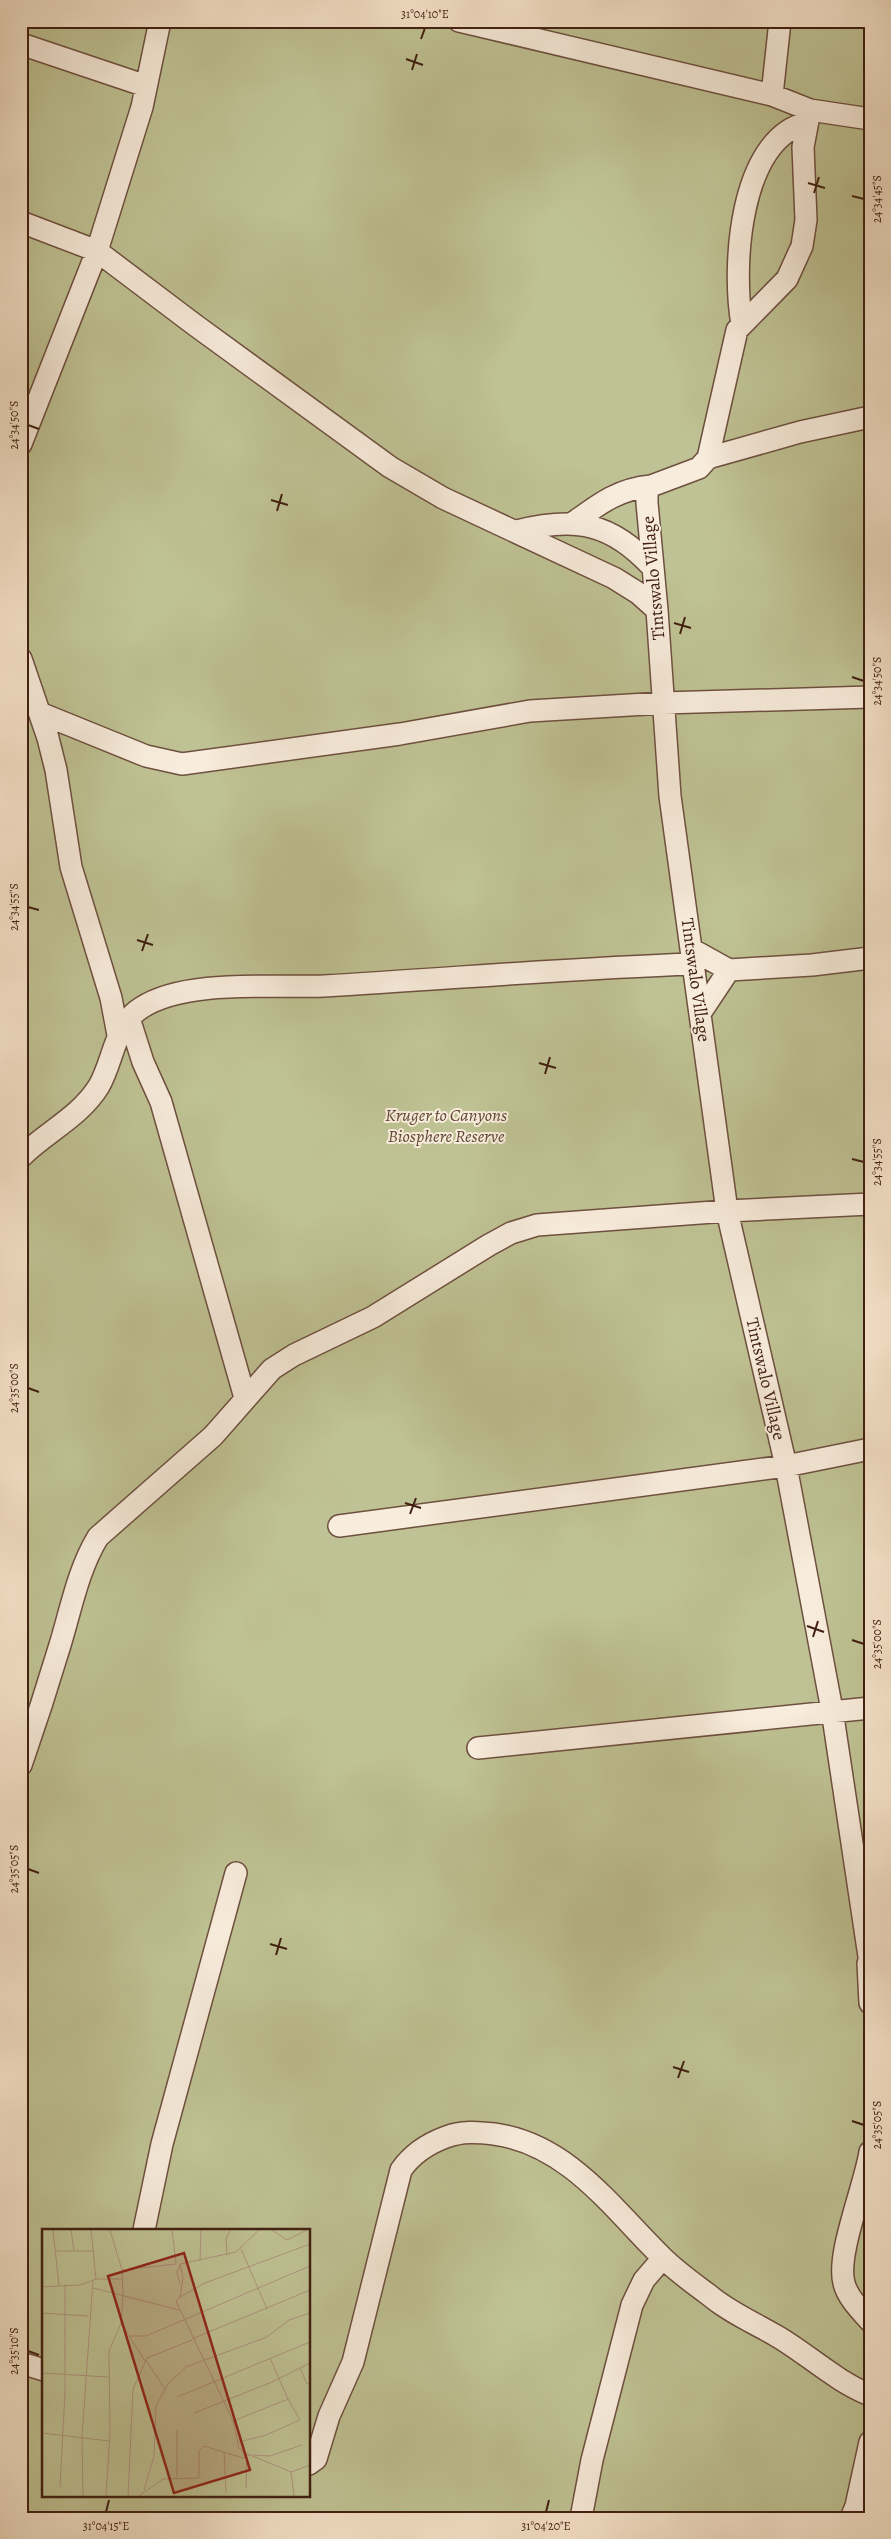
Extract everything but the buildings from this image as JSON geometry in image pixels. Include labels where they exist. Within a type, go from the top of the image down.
[{"type":"street","points":[[21,444],[97,251],[142,107],[160,21]]},
{"type":"street","points":[[459,21],[772,95],[808,117],[870,119]]},
{"type":"street","points":[[772,95],[780,21]]},
{"type":"street","points":[[21,44],[146,86]]},
{"type":"street","points":[[573,523],[612,497],[631,488],[651,486],[699,468],[708,458],[734,339],[742,324],[787,279],[802,246],[806,220],[803,147],[808,117]]},
{"type":"street","points":[[742,324],[739,308],[740,261],[744,205],[750,184],[763,159],[782,135],[808,117]]},
{"type":"street","points":[[21,222],[97,251],[195,326],[390,467],[443,498],[614,578],[638,593],[658,610]]},
{"type":"street","points":[[708,458],[800,432],[870,417]]},
{"type":"street","name":"Tintswalo Village","points":[[651,486],[647,493],[646,503],[658,610],[670,796],[694,957],[727,1211],[786,1466],[832,1710],[869,1963],[870,2003]]},
{"type":"street","points":[[517,531],[542,524],[573,523],[599,528],[634,547],[653,568]]},
{"type":"street","points":[[21,660],[40,713],[56,770],[71,867],[110,998],[161,1102],[245,1398]]},
{"type":"street","points":[[40,713],[146,756],[182,764],[400,734],[530,711],[663,703],[870,697]]},
{"type":"street","points":[[21,1158],[90,1100],[100,1085],[124,1026],[150,1002],[187,991],[323,986],[592,968],[694,957],[729,970],[812,965],[870,958]]},
{"type":"street","points":[[701,1012],[729,970]]},
{"type":"street","points":[[21,1765],[48,1688],[86,1560],[98,1537],[213,1436],[272,1369],[294,1355],[373,1317],[512,1233],[537,1225],[570,1221],[727,1211],[870,1204]]},
{"type":"street","points":[[339,1526],[786,1466],[870,1449]]},
{"type":"street","points":[[478,1748],[832,1710],[870,1708]]},
{"type":"street","points":[[144,2229],[162,2144],[236,1873]]},
{"type":"street","points":[[310,2463],[316,2459],[329,2416],[353,2362],[401,2170],[408,2160],[433,2142],[455,2134],[477,2132],[509,2136],[540,2146],[565,2163],[598,2192],[663,2258],[711,2297],[782,2339],[834,2377],[870,2395]]},
{"type":"street","points":[[870,2152],[863,2209],[845,2248],[842,2271],[847,2290],[870,2321]]},
{"type":"street","points":[[581,2518],[592,2460],[632,2304],[644,2280],[663,2258]]},
{"type":"street","points":[[21,2363],[42,2369]]},
{"type":"street","points":[[851,2518],[856,2506],[870,2442]]},
{"type":"green space","name":"Kruger to Canyons Biosphere Reserve","points":[[21,21],[870,21],[870,2518],[21,2518]]}]
